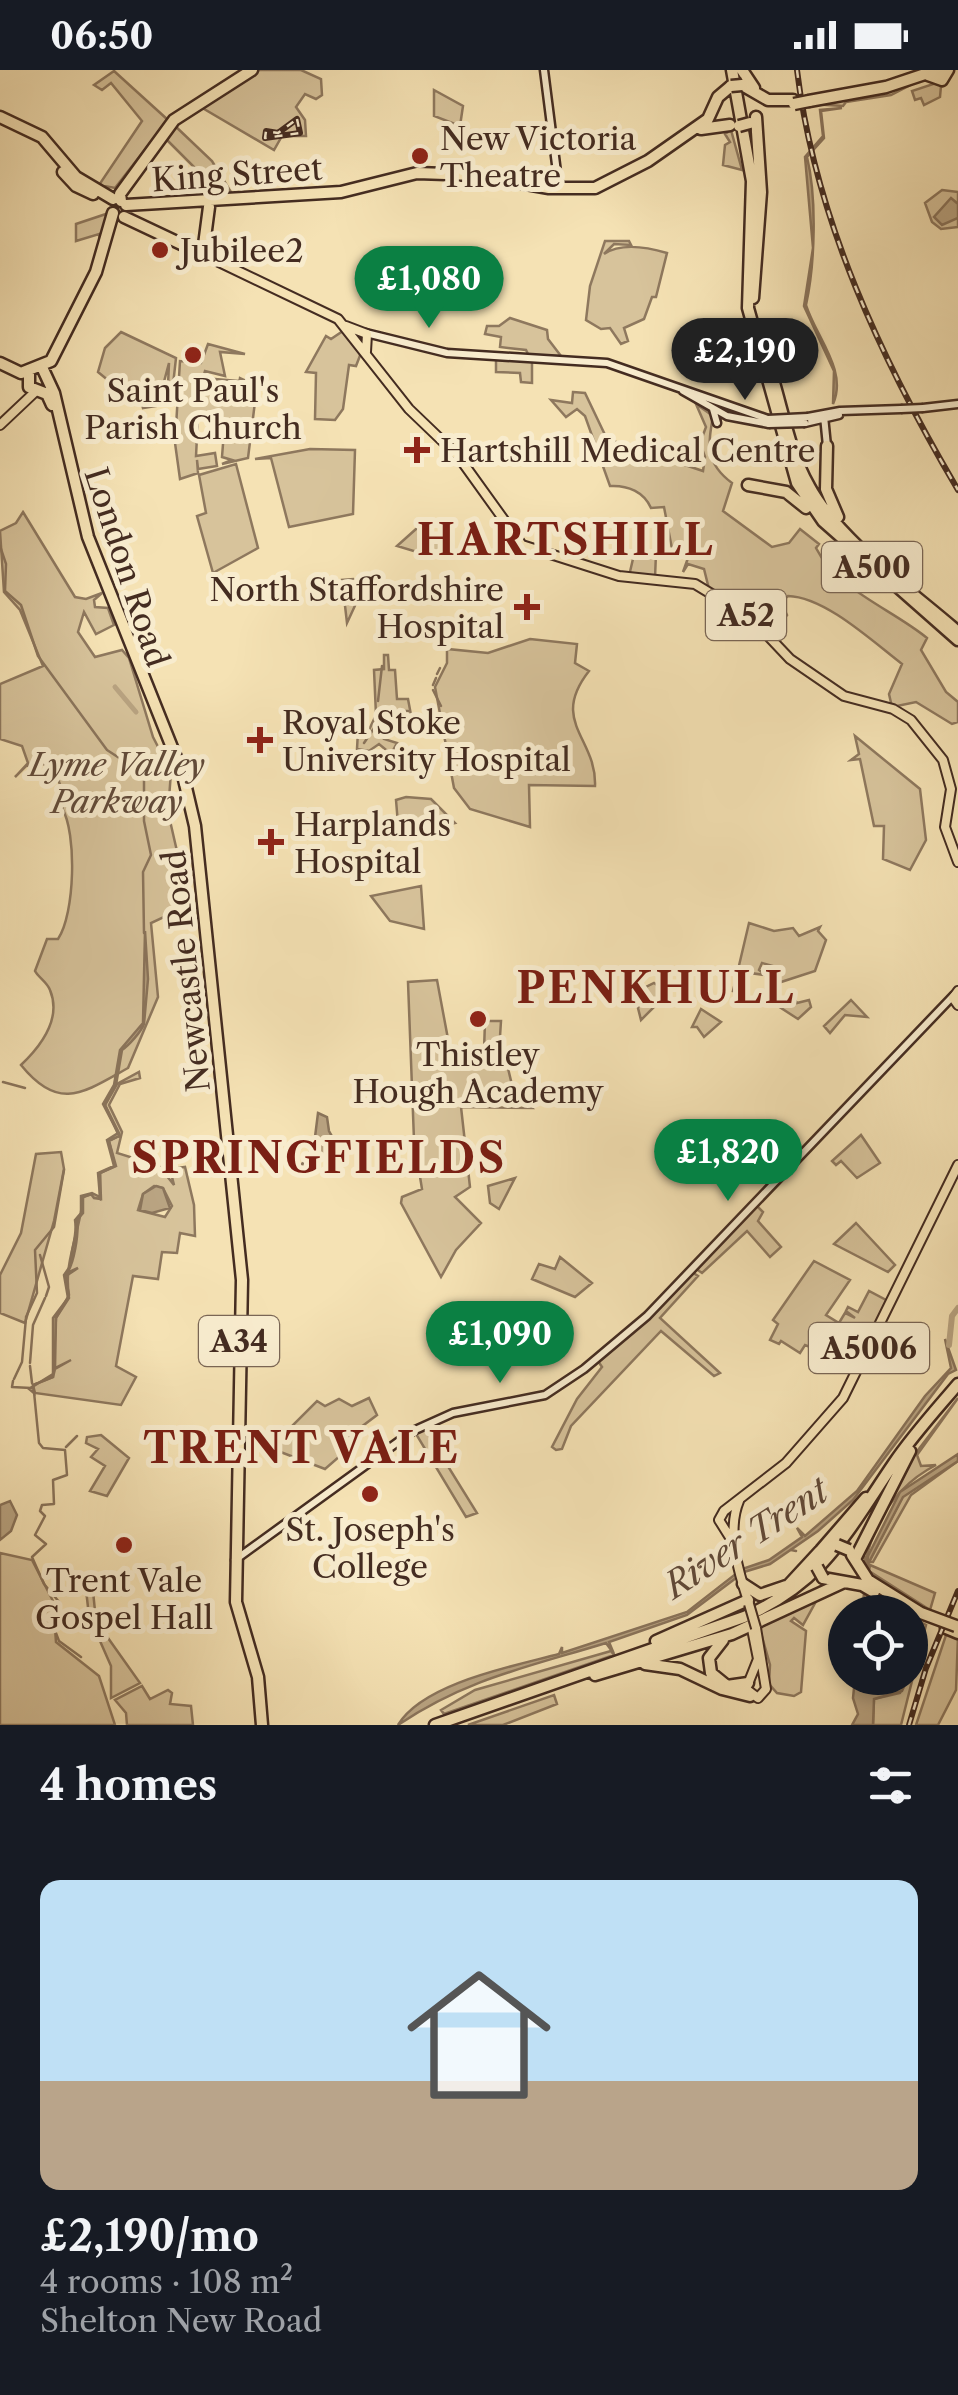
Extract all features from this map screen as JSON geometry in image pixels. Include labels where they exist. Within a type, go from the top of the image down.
[{"type":"highway","points":[[29,390],[45,372],[87,298],[130,179],[177,116],[252,70]]},
{"type":"highway","points":[[667,148],[700,129],[745,123],[770,104],[835,95],[937,70]]},
{"type":"highway","points":[[921,73],[934,74],[942,80],[948,70]]},
{"type":"highway","points":[[739,79],[777,100],[794,102]]},
{"type":"highway","points":[[667,148],[708,120],[739,79]]},
{"type":"highway","points":[[739,79],[747,193],[743,268],[751,306]]},
{"type":"highway","name":"A500","points":[[739,79],[752,181],[751,306],[797,483],[817,515],[859,555],[942,623],[958,631]]},
{"type":"highway","points":[[714,110],[721,122],[745,123]]},
{"type":"highway","name":"A52","points":[[0,120],[42,137],[84,185],[118,205]]},
{"type":"highway","name":"A52","points":[[0,120],[42,143],[84,185],[201,252]]},
{"type":"highway","points":[[745,123],[761,172],[751,306]]},
{"type":"highway","name":"King Street","points":[[118,205],[208,204],[351,191],[402,175],[432,172],[559,188],[606,184],[667,148]]},
{"type":"highway","points":[[201,252],[208,204]]},
{"type":"highway","name":"A500","points":[[751,306],[792,442],[812,492],[842,529],[920,598],[942,623]]},
{"type":"highway","points":[[0,366],[18,372],[29,390]]},
{"type":"highway","points":[[29,390],[45,372]]},
{"type":"highway","name":"London Road","points":[[45,372],[77,497]]},
{"type":"highway","name":"London Road","points":[[29,390],[51,399],[92,548],[151,704]]},
{"type":"highway","points":[[826,428],[826,489],[836,516],[920,598]]},
{"type":"highway","points":[[748,484],[786,492],[859,555]]},
{"type":"highway","points":[[942,623],[958,642]]},
{"type":"highway","name":"Newcastle Road","points":[[151,704],[180,777],[193,824],[235,1211]]},
{"type":"highway","name":"Newcastle Road","points":[[217,1037],[242,1280],[235,1560]]},
{"type":"highway","points":[[625,1654],[754,1606],[794,1581],[958,1384]]},
{"type":"highway","points":[[596,1671],[746,1621],[791,1599],[828,1569],[852,1541],[910,1451],[958,1393]]},
{"type":"highway","points":[[849,1554],[888,1499],[910,1451]]},
{"type":"highway","points":[[432,1725],[451,1722],[744,1618],[794,1590],[848,1538],[898,1457]]},
{"type":"highway","points":[[821,1550],[849,1554]]},
{"type":"highway","points":[[821,1550],[820,1572],[842,1583],[865,1582]]},
{"type":"highway","points":[[596,1671],[732,1634],[842,1583],[851,1576],[849,1554]]},
{"type":"highway","points":[[849,1554],[865,1582],[885,1595]]},
{"type":"highway","name":"A34","points":[[235,1560],[237,1612],[258,1672],[262,1725]]},
{"type":"highway","points":[[596,1671],[730,1606],[744,1594],[763,1595],[794,1581]]},
{"type":"highway","points":[[928,1619],[955,1628]]},
{"type":"highway","points":[[732,1634],[712,1652],[709,1668],[722,1684],[749,1682]]},
{"type":"highway","points":[[596,1671],[666,1665],[722,1690],[750,1696]]},
{"type":"main road","points":[[544,70],[559,188]]},
{"type":"main road","name":"A52","points":[[201,252],[240,276],[341,322],[362,338],[370,360],[409,410],[458,456],[522,545],[619,576],[679,579],[702,587],[750,618],[793,661],[844,696],[892,709],[911,720],[940,753],[954,789],[945,827],[958,862]]},
{"type":"main road","points":[[362,338],[384,336],[447,353],[598,361],[768,421]]},
{"type":"main road","points":[[666,382],[727,416],[808,421],[826,428],[864,410]]},
{"type":"main road","points":[[0,423],[29,390]]},
{"type":"main road","points":[[693,392],[727,416]]},
{"type":"main road","points":[[826,428],[839,415],[864,410],[958,404]]},
{"type":"main road","points":[[713,408],[717,423]]},
{"type":"main road","points":[[826,428],[839,415]]},
{"type":"main road","points":[[235,1560],[423,1425],[453,1413],[545,1395],[584,1369],[657,1306],[937,1012],[956,998]]},
{"type":"main road","name":"A5006","points":[[724,1511],[786,1463],[843,1398],[958,1165]]},
{"type":"main road","points":[[737,1570],[734,1518],[739,1501]]},
{"type":"main road","points":[[734,1518],[724,1511],[719,1520],[731,1535],[754,1629],[763,1696],[750,1696],[749,1682],[758,1660],[754,1629]]},
{"type":"main road","points":[[726,1526],[734,1518]]},
{"type":"main road","points":[[749,1682],[764,1682]]},
{"type":"green space","points":[[255,70],[301,70],[321,79],[322,95],[316,99],[305,94],[296,107],[305,120],[306,136],[282,136],[274,150],[199,106]]},
{"type":"green space","points":[[114,71],[168,120],[115,188],[99,185],[142,121],[111,83],[102,90],[94,85]]},
{"type":"green space","points":[[926,77],[891,95],[846,102],[843,106],[810,104]]},
{"type":"green space","points":[[936,83],[941,86],[940,97],[924,105],[921,98],[915,100],[912,91]]},
{"type":"green space","points":[[434,90],[463,106],[460,126],[434,116]]},
{"type":"green space","points":[[173,124],[212,161],[234,197],[207,198],[196,169],[164,137]]},
{"type":"green space","points":[[731,130],[742,170],[723,165],[725,145],[730,142],[725,134]]},
{"type":"green space","points":[[942,190],[958,192],[958,227],[941,229],[932,222],[925,203]]},
{"type":"green space","points":[[106,214],[110,217],[101,245],[99,234],[76,241],[76,224]]},
{"type":"green space","points":[[605,241],[629,241],[631,245],[614,244],[604,254],[627,247],[667,253],[656,297],[652,297],[644,319],[624,328],[628,341],[621,344],[610,328],[601,329],[586,320],[590,286]]},
{"type":"green space","points":[[510,318],[547,330],[548,339],[561,356],[529,356],[526,350],[500,347],[501,337],[485,334],[487,326],[499,326]]},
{"type":"green space","points":[[343,331],[361,353],[356,366],[349,365],[343,409],[335,420],[315,419],[316,373],[306,372],[326,336],[331,339]]},
{"type":"green space","points":[[121,332],[176,358],[173,385],[168,385],[169,363],[162,389],[154,389],[156,406],[143,408],[139,394],[131,393],[129,386],[126,395],[98,372],[105,348]]},
{"type":"green space","points":[[208,344],[245,354],[220,352],[225,376],[205,371],[203,378],[238,381],[232,385],[231,400],[249,404],[253,388],[239,385],[240,378],[257,386],[248,458],[222,464],[232,460],[222,457],[224,431],[208,429],[209,421],[215,420],[198,418],[196,456],[215,453],[217,466],[198,469],[197,460],[198,473],[180,479],[175,443],[180,361],[201,363]]},
{"type":"green space","points":[[496,359],[532,361],[532,383],[521,382],[520,373],[496,372]]},
{"type":"green space","points":[[573,392],[585,393],[607,439],[703,471],[705,457],[700,443],[706,427],[696,404],[713,416],[710,453],[717,468],[732,483],[723,511],[772,547],[789,543],[800,529],[819,544],[816,548],[837,576],[927,638],[921,650],[946,692],[958,702],[958,722],[952,724],[916,702],[892,707],[889,694],[902,664],[832,612],[788,596],[781,602],[787,615],[781,623],[785,629],[772,635],[709,589],[704,569],[688,564],[683,572],[688,558],[673,554],[664,507],[651,508],[635,491],[610,486],[585,416],[577,409],[566,417],[551,400],[572,403]]},
{"type":"green space","points":[[310,449],[355,450],[353,514],[289,527],[271,458],[255,459]]},
{"type":"green space","points":[[236,464],[258,548],[213,573],[197,516],[206,513],[199,475]]},
{"type":"green space","name":"Lyme Valley Parkway","points":[[23,512],[75,597],[86,599],[102,593],[94,600],[95,607],[108,608],[114,625],[96,634],[84,612],[78,632],[95,657],[122,650],[129,658],[153,737],[171,772],[168,812],[182,873],[177,911],[151,923],[158,997],[128,1068],[72,1094],[47,1089],[21,1065],[42,1041],[51,1021],[50,990],[35,971],[47,939],[58,939],[64,927],[72,874],[70,836],[62,808],[66,802],[57,776],[44,764],[26,766],[15,777],[28,763],[22,746],[0,739],[0,684],[43,666],[20,610],[4,592],[0,531],[16,523]]},
{"type":"green space","points":[[425,521],[446,554],[427,555],[397,546]]},
{"type":"green space","points":[[636,546],[656,553],[655,578],[629,576]]},
{"type":"green space","points":[[353,579],[359,597],[347,623],[342,580]]},
{"type":"green space","points":[[530,639],[577,644],[575,663],[589,671],[573,704],[578,730],[594,769],[595,786],[529,785],[530,827],[470,809],[454,788],[435,687],[447,663],[447,649],[488,653]]},
{"type":"green space","points":[[384,655],[388,655],[389,670],[395,670],[397,699],[408,699],[411,715],[402,718],[403,729],[386,729],[384,739],[397,743],[391,754],[379,744],[369,751],[357,749],[358,731],[368,732],[376,715],[374,670],[384,669]]},
{"type":"green space","points":[[855,736],[920,789],[926,840],[910,870],[883,859],[884,826],[874,826],[860,759],[851,760],[859,754]]},
{"type":"green space","points":[[431,799],[455,823],[399,836],[396,800]]},
{"type":"green space","points":[[421,886],[424,929],[390,921],[371,896]]},
{"type":"green space","points":[[749,923],[774,931],[793,928],[799,936],[820,927],[818,931],[826,940],[815,971],[781,982],[770,974],[773,966],[762,963],[759,970],[765,975],[742,972],[737,992],[733,991]]},
{"type":"green space","points":[[437,980],[451,1055],[505,1056],[513,1089],[532,1108],[461,1107],[470,1187],[455,1197],[481,1223],[456,1250],[441,1277],[401,1203],[402,1197],[422,1189],[414,1140],[408,982]]},
{"type":"green space","points":[[654,983],[663,989],[658,1003],[641,1020],[638,1008],[646,987]]},
{"type":"green space","points":[[790,993],[797,1003],[809,1000],[811,1007],[798,1019],[778,1006]]},
{"type":"green space","points":[[851,1000],[867,1017],[845,1015],[830,1033],[824,1026]]},
{"type":"green space","points":[[701,1009],[721,1022],[704,1037],[697,1027],[692,1027]]},
{"type":"green space","points":[[485,1021],[501,1021],[499,1052],[484,1051]]},
{"type":"green space","points":[[139,1072],[140,1078],[120,1084],[109,1105],[122,1132],[117,1153],[143,1161],[145,1166],[159,1166],[174,1185],[170,1169],[185,1167],[194,1205],[195,1236],[180,1233],[177,1253],[162,1252],[158,1279],[133,1276],[116,1366],[136,1377],[121,1405],[35,1393],[33,1385],[53,1377],[56,1318],[69,1295],[68,1271],[83,1197],[92,1194],[100,1199],[100,1173],[115,1166],[109,1141],[119,1136],[105,1105],[117,1084]],"holes":[[[154,1186],[163,1188],[172,1206],[165,1217],[138,1210],[143,1194]]]},
{"type":"green space","points":[[861,1135],[880,1163],[857,1178],[841,1161],[836,1165],[832,1161]]},
{"type":"green space","points":[[61,1152],[64,1169],[54,1221],[25,1323],[0,1313],[0,1275],[21,1233],[36,1154]]},
{"type":"green space","points":[[515,1178],[499,1209],[490,1203],[488,1186]]},
{"type":"green space","points":[[755,1204],[763,1212],[758,1221],[781,1247],[770,1257],[747,1231],[702,1273],[695,1268]]},
{"type":"green space","points":[[856,1223],[895,1265],[888,1272],[834,1244]]},
{"type":"green space","points":[[560,1257],[592,1283],[575,1297],[532,1279],[539,1264],[555,1269]]},
{"type":"green space","points":[[814,1261],[850,1280],[826,1315],[839,1323],[845,1313],[855,1318],[846,1311],[848,1307],[858,1312],[869,1291],[888,1301],[859,1360],[843,1352],[836,1366],[827,1360],[826,1353],[805,1345],[800,1353],[781,1341],[779,1344],[770,1340],[778,1324],[773,1320]]},
{"type":"green space","points":[[692,1272],[698,1276],[660,1318],[720,1373],[714,1376],[661,1331],[571,1426],[562,1449],[552,1447],[577,1399],[602,1367],[598,1361]]},
{"type":"green space","points":[[369,1398],[377,1415],[336,1446],[340,1456],[325,1469],[270,1448],[317,1401],[325,1406],[339,1399],[352,1406]]},
{"type":"green space","points":[[958,1398],[917,1455],[921,1466],[936,1465],[910,1483],[890,1505],[875,1532],[865,1563],[863,1549],[912,1458]]},
{"type":"green space","points":[[423,1426],[477,1513],[466,1517],[416,1434]]},
{"type":"green space","points":[[101,1435],[129,1458],[107,1496],[90,1491],[105,1466],[91,1457],[98,1449],[86,1443],[87,1437]]},
{"type":"green space","points":[[958,1461],[911,1495],[873,1562],[869,1562],[903,1496]]},
{"type":"green space","points":[[0,1553],[32,1560],[53,1601],[56,1642],[99,1676],[115,1725],[0,1725]]},
{"type":"green space","points":[[870,1565],[935,1593],[930,1610],[928,1595],[907,1595],[869,1571]]},
{"type":"green space","points":[[85,1581],[92,1581],[96,1621],[140,1683],[111,1698],[111,1666],[89,1616]]},
{"type":"green space","points":[[819,1596],[803,1625],[794,1618],[791,1621],[806,1631],[801,1692],[794,1696],[777,1693],[769,1684],[770,1665],[759,1626]]},
{"type":"green space","points":[[947,1632],[958,1636],[956,1690],[938,1725],[916,1725]]},
{"type":"green space","points":[[611,1651],[614,1655],[444,1714],[441,1710],[475,1690]]},
{"type":"green space","points":[[142,1686],[150,1699],[168,1690],[172,1693],[170,1704],[191,1706],[193,1725],[127,1725],[126,1713],[115,1700]]},
{"type":"green space","points":[[554,1695],[557,1704],[503,1725],[468,1725]]},
{"type":"green space","points":[[908,1695],[901,1725],[873,1725],[874,1699]]},
{"type":"shaded area","points":[[842,108],[821,111],[824,138],[807,157],[814,231],[813,251],[811,270],[806,305],[834,367],[837,392],[833,404],[834,371],[804,306],[813,248],[805,157],[823,136],[820,110]]},
{"type":"shaded area","points":[[951,198],[958,204],[958,218],[942,225],[934,217]]},
{"type":"shaded area","points":[[145,931],[148,979],[144,1024],[122,1050],[116,1085],[105,1105],[119,1133],[109,1141],[116,1166],[100,1173],[101,1199],[91,1194],[83,1197],[83,1213],[77,1220],[77,1240],[71,1265],[75,1220],[81,1213],[81,1196],[92,1193],[100,1197],[98,1173],[114,1166],[107,1140],[118,1133],[103,1104],[114,1085],[120,1050],[143,1023]]},
{"type":"shaded area","points":[[318,1113],[327,1117],[329,1131],[341,1152],[299,1169],[314,1145]]},
{"type":"shaded area","points":[[156,1186],[163,1188],[170,1208],[152,1213],[140,1210],[143,1194]]},
{"type":"shaded area","points":[[71,1266],[67,1273],[78,1268],[66,1276],[69,1298],[56,1318],[55,1368],[71,1360],[55,1369],[53,1377],[40,1382],[53,1374],[53,1318],[68,1298],[64,1275]]},
{"type":"shaded area","points":[[945,1339],[956,1370],[948,1374],[853,1500],[818,1531],[770,1564],[744,1572],[687,1615],[609,1642],[614,1654],[606,1643],[498,1676],[448,1696],[398,1725],[427,1698],[471,1678],[559,1654],[562,1647],[562,1653],[687,1612],[742,1569],[769,1560],[802,1537],[797,1528],[805,1536],[857,1491],[925,1396],[951,1368]]},
{"type":"shaded area","points":[[958,1454],[958,1461],[903,1497],[868,1564],[867,1595],[864,1595],[868,1556],[900,1492]]},
{"type":"shaded area","points":[[10,1501],[17,1515],[11,1531],[0,1540],[0,1505]]},
{"type":"shaded area","points":[[888,1695],[874,1699],[873,1725],[852,1725],[858,1714],[853,1698]]},
{"type":"waterway","points":[[0,546],[6,564],[5,591],[21,605],[38,656],[107,750],[144,774],[144,821],[151,855],[143,872],[144,933]]},
{"type":"waterway","points":[[378,701],[382,666]]},
{"type":"waterway","points":[[437,674],[440,668]]},
{"type":"waterway","points":[[433,685],[436,678]]},
{"type":"waterway","points":[[115,687],[136,712]]},
{"type":"waterway","points":[[433,690],[441,706]]},
{"type":"waterway","points":[[388,719],[393,711],[408,711]]},
{"type":"waterway","points":[[364,743],[381,718]]},
{"type":"waterway","points":[[3,1082],[25,1088]]},
{"type":"waterway","points":[[26,1317],[37,1293],[35,1250],[54,1227],[64,1170]]},
{"type":"waterway","points":[[40,1255],[49,1287],[46,1296]]},
{"type":"waterway","points":[[30,1363],[33,1325],[45,1298]]},
{"type":"waterway","name":"River Trent","points":[[949,1345],[952,1316],[958,1308]]},
{"type":"waterway","points":[[14,1379],[22,1362],[26,1318]]},
{"type":"waterway","points":[[30,1366],[32,1383]]},
{"type":"waterway","points":[[13,1381],[12,1387],[31,1388]]},
{"type":"waterway","points":[[34,1392],[39,1443],[43,1448],[65,1450],[67,1475],[53,1480],[54,1504],[42,1505],[40,1511],[45,1516],[35,1535],[46,1544],[32,1557],[44,1584],[60,1603],[54,1611],[60,1621],[54,1628],[59,1641],[81,1657]]},
{"type":"waterway","points":[[66,1447],[77,1436]]},
{"type":"waterway","points":[[791,1550],[796,1551]]},
{"type":"railway","points":[[797,70],[819,180],[856,288],[903,391],[958,490]]},
{"type":"railway","points":[[297,119],[300,133],[265,138],[266,131],[278,133],[297,119]]},
{"type":"railway","points":[[909,1725],[926,1668],[958,1591]]},
{"type":"place","name":"New Victoria Theatre","points":[[420,156]]},
{"type":"place","name":"Jubilee2","points":[[160,250]]},
{"type":"place","name":"Saint Paul's Parish Church","points":[[193,355]]},
{"type":"place","name":"Hartshill Medical Centre","points":[[417,450]]},
{"type":"place","name":"North Staffordshire Hospital","points":[[527,607]]},
{"type":"place","name":"Royal Stoke University Hospital","points":[[260,740]]},
{"type":"place","name":"Harplands Hospital","points":[[271,842]]},
{"type":"place","name":"Thistley Hough Academy","points":[[478,1019]]},
{"type":"place","name":"St. Joseph's College","points":[[370,1494]]},
{"type":"place","name":"Trent Vale Gospel Hall","points":[[124,1545]]},
{"type":"district","name":"HARTSHILL","points":[[566,540]]},
{"type":"district","name":"PENKHULL","points":[[656,988]]},
{"type":"district","name":"SPRINGFIELDS","points":[[319,1158]]},
{"type":"district","name":"TRENT VALE","points":[[302,1448]]}]
